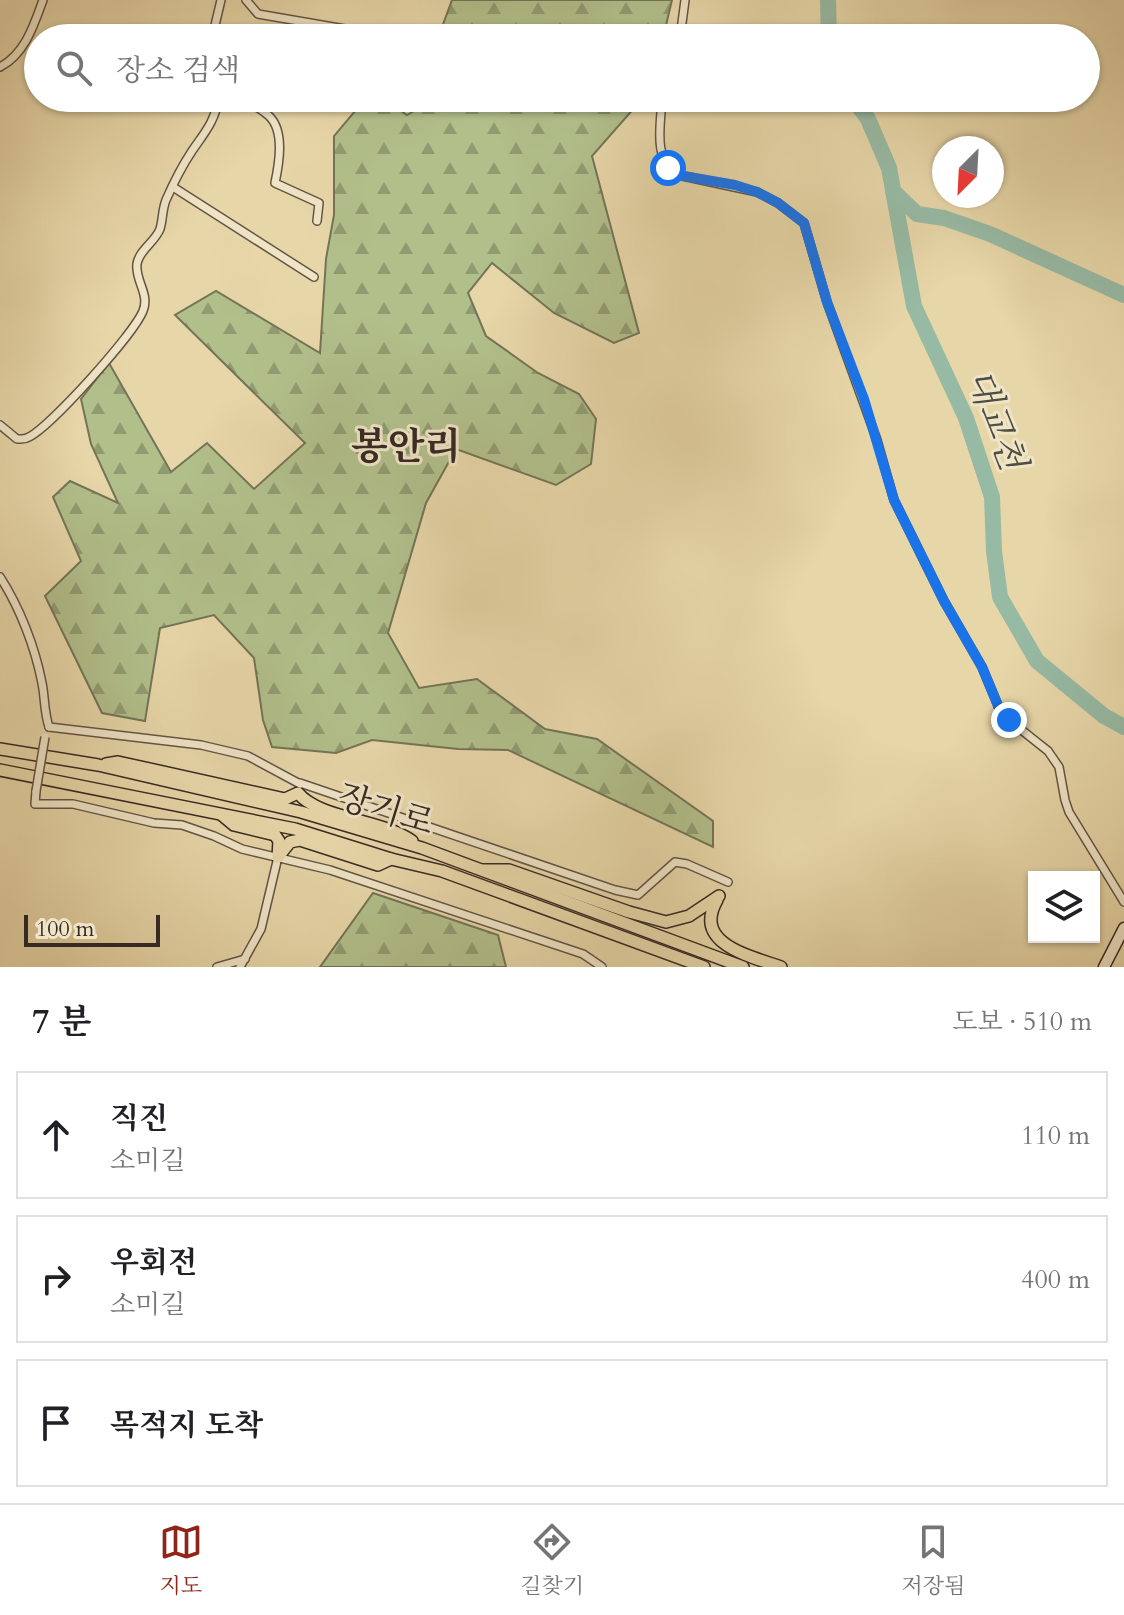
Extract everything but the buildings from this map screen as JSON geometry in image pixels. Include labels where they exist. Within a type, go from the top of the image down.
[{"type":"main road","name":"장기로","points":[[0,749],[98,765],[301,812],[422,848],[743,967]]},
{"type":"main road","points":[[98,765],[118,762],[285,799],[299,788],[304,801],[317,808],[401,833],[422,848]]},
{"type":"main road","name":"장기로","points":[[0,770],[295,829],[470,881],[704,967]]},
{"type":"main road","points":[[218,812],[234,825],[275,835],[279,841],[278,857]]},
{"type":"main road","points":[[278,857],[290,842],[300,840],[378,865],[391,859]]},
{"type":"main road","points":[[479,870],[509,870],[640,916],[666,922],[689,916],[719,896],[710,913],[710,921],[722,943],[781,967]]},
{"type":"street","points":[[34,24],[43,0]]},
{"type":"street","points":[[215,24],[221,0]]},
{"type":"street","points":[[246,0],[258,14],[316,24]]},
{"type":"street","points":[[682,24],[685,0]]},
{"type":"street","points":[[0,67],[24,43]]},
{"type":"street","points":[[0,425],[17,439],[26,439],[37,431],[88,381],[131,329],[143,311],[146,298],[137,266],[139,256],[160,229],[161,211],[193,149],[211,125],[215,112]]},
{"type":"street","points":[[263,112],[271,117],[278,140],[280,159],[275,183],[319,203],[317,221]]},
{"type":"street","points":[[661,112],[660,143],[662,158],[668,168],[678,175],[757,192],[804,223],[827,302],[864,399],[894,500],[944,601],[982,667],[999,708],[1055,758],[1069,812],[1124,902]]},
{"type":"street","points":[[173,187],[314,277]]},
{"type":"street","points":[[0,577],[22,619],[42,684],[49,727],[35,804],[73,804],[154,823],[182,825],[242,849],[330,870],[583,954],[602,967]]},
{"type":"street","points":[[49,727],[201,745],[248,756],[299,788],[615,890],[638,895],[675,862],[728,882]]},
{"type":"street","points":[[240,967],[261,929],[278,857]]},
{"type":"street","points":[[1104,967],[1124,928]]},
{"type":"street","points":[[217,967],[245,959]]},
{"type":"green space","points":[[452,0],[672,0],[666,24],[443,24]]},
{"type":"green space","points":[[354,112],[403,112],[407,115],[412,112],[631,112],[592,156],[639,333],[614,343],[554,313],[492,263],[468,293],[486,336],[538,373],[579,394],[596,419],[591,464],[556,485],[456,449],[426,503],[388,633],[419,688],[477,679],[545,729],[597,739],[713,821],[713,847],[508,750],[458,749],[372,740],[336,753],[272,747],[263,720],[254,658],[214,615],[160,628],[145,721],[102,713],[45,596],[81,561],[53,497],[70,481],[118,503],[91,444],[81,399],[109,363],[171,472],[207,443],[254,489],[305,443],[175,315],[216,291],[320,353],[326,259],[334,215],[334,136]]},
{"type":"green space","points":[[373,893],[498,935],[506,967],[320,967]]},
{"type":"waterway","name":"대교천","points":[[828,0],[829,24]]},
{"type":"waterway","name":"대교천","points":[[863,112],[889,168],[914,306],[966,418],[992,497],[1000,597],[1037,661],[1104,716],[1124,727]]},
{"type":"waterway","points":[[893,191],[917,214],[944,218],[990,234],[1124,295]]},
{"type":"district","name":"봉안리","points":[[406,446]]},
{"type":"route","points":[[668,168],[678,175],[757,192],[804,223],[827,302],[864,399],[894,500],[944,601],[982,667],[992,695],[1009,720]]}]
